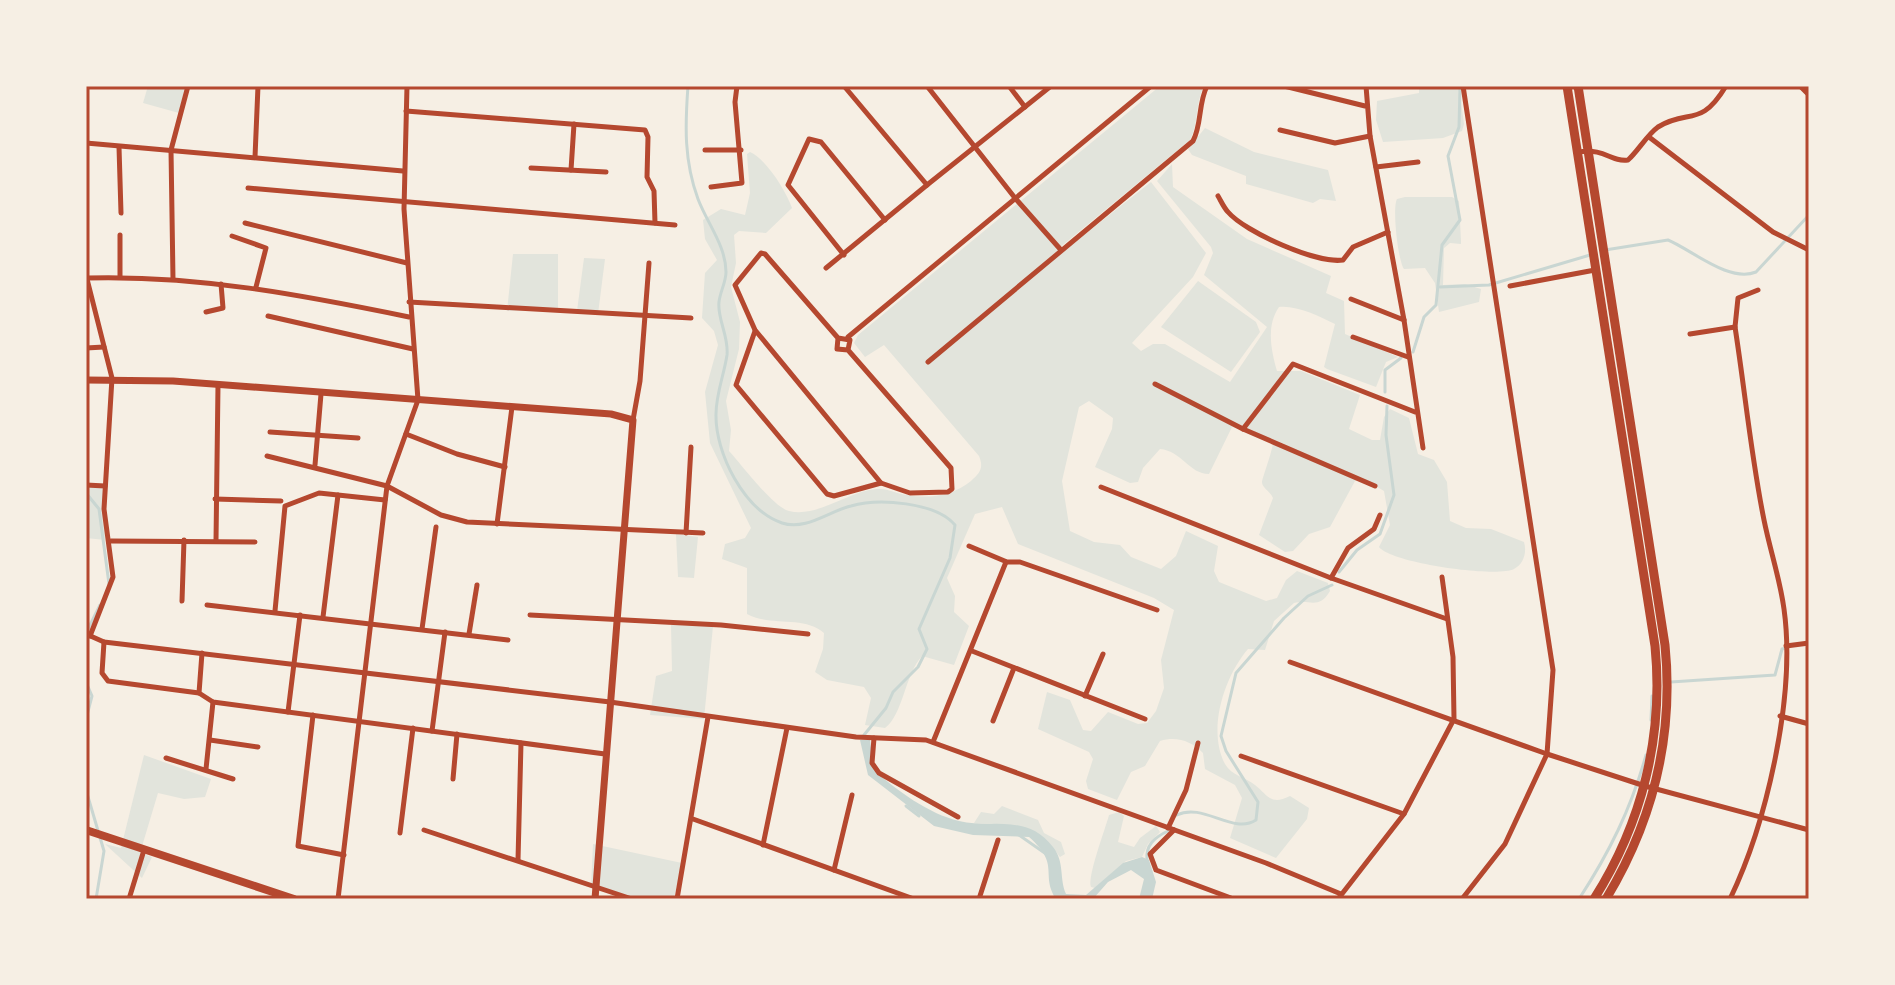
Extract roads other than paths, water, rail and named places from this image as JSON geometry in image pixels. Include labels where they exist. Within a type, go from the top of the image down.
[{"type":"highway","points":[[1567,86],[1583,151],[1668,671],[1666,726],[1650,787],[1630,857],[1606,899]]},
{"type":"highway","points":[[1578,86],[1596,270],[1656,659],[1657,707],[1650,787],[1620,853],[1594,899]]},
{"type":"main road","points":[[86,830],[294,899]]},
{"type":"street","points":[[173,279],[171,150],[188,86]]},
{"type":"street","points":[[255,157],[258,86]]},
{"type":"street","points":[[338,899],[387,486],[418,400],[409,317],[404,204],[407,86]]},
{"type":"street","points":[[711,187],[742,183],[735,102],[737,86]]},
{"type":"street","points":[[844,86],[927,185]]},
{"type":"street","points":[[927,86],[1015,198],[1061,250]]},
{"type":"street","points":[[1009,86],[1025,107]]},
{"type":"street","points":[[826,268],[1051,86]]},
{"type":"street","points":[[838,338],[848,337],[1151,86]]},
{"type":"street","points":[[928,362],[1193,141],[1198,132],[1201,98],[1207,86]]},
{"type":"street","points":[[1284,86],[1365,106]]},
{"type":"street","points":[[1366,86],[1365,106],[1404,320],[1415,412],[1423,448]]},
{"type":"street","points":[[1462,899],[1505,844],[1547,754],[1552,657],[1463,86]]},
{"type":"street","points":[[1583,151],[1598,149],[1619,160],[1628,160],[1660,126],[1691,118],[1714,106],[1726,86]]},
{"type":"street","points":[[1800,86],[1809,95]]},
{"type":"street","points":[[406,111],[647,132],[647,177],[654,191],[655,223]]},
{"type":"street","points":[[571,170],[574,124]]},
{"type":"street","points":[[1280,130],[1335,143],[1370,136]]},
{"type":"street","points":[[1649,137],[1773,232],[1809,250]]},
{"type":"street","points":[[844,255],[788,185],[809,139],[821,142],[885,220]]},
{"type":"street","points":[[86,143],[403,171]]},
{"type":"street","points":[[119,147],[121,213]]},
{"type":"street","points":[[705,150],[741,150]]},
{"type":"street","points":[[1375,167],[1418,162]]},
{"type":"street","points":[[531,168],[606,172]]},
{"type":"street","points":[[248,188],[404,204],[675,225]]},
{"type":"street","points":[[1218,196],[1228,213],[1246,226],[1307,255],[1334,261],[1343,260],[1353,247],[1388,232]]},
{"type":"street","points":[[245,223],[407,263]]},
{"type":"street","points":[[120,235],[120,277]]},
{"type":"street","points":[[232,236],[266,248],[256,287]]},
{"type":"street","points":[[762,253],[838,338],[837,349],[848,350],[951,468],[952,489],[948,492],[910,493],[881,483],[755,330],[735,287],[762,253]]},
{"type":"street","points":[[595,899],[623,532],[649,263]]},
{"type":"street","points":[[1510,286],[1596,270]]},
{"type":"street","points":[[409,317],[256,287],[173,279],[86,277],[112,378],[104,509],[111,541],[112,585],[88,635],[104,642],[610,702],[856,737],[913,738],[933,742],[1171,829],[1340,897],[1404,814],[1454,719],[1453,657],[1442,577]]},
{"type":"street","points":[[206,312],[223,308],[221,284]]},
{"type":"street","points":[[1730,899],[1763,817],[1780,716],[1786,646],[1784,609],[1763,519],[1735,327],[1738,298],[1758,290]]},
{"type":"street","points":[[1351,299],[1404,320]]},
{"type":"street","points":[[409,302],[691,318]]},
{"type":"street","points":[[86,306],[94,306]]},
{"type":"street","points":[[268,316],[413,349]]},
{"type":"street","points":[[1690,334],[1735,327]]},
{"type":"street","points":[[755,330],[736,385],[827,494],[834,496],[881,483]]},
{"type":"street","points":[[848,337],[851,344],[848,350]]},
{"type":"street","points":[[1353,337],[1408,357]]},
{"type":"street","points":[[86,348],[104,347]]},
{"type":"street","points":[[1243,429],[1293,364],[1415,412]]},
{"type":"street","points":[[86,380],[112,378],[218,385],[611,414],[633,420]]},
{"type":"street","points":[[1155,384],[1243,429],[1375,486]]},
{"type":"street","points":[[216,541],[218,385]]},
{"type":"street","points":[[315,465],[321,394]]},
{"type":"street","points":[[497,524],[512,407]]},
{"type":"street","points":[[270,432],[358,438]]},
{"type":"street","points":[[406,434],[457,454],[505,467]]},
{"type":"street","points":[[686,533],[691,447]]},
{"type":"street","points":[[267,456],[315,465],[387,486],[451,519],[623,532],[703,533]]},
{"type":"street","points":[[86,485],[105,486]]},
{"type":"street","points":[[1101,487],[1331,578],[1447,619]]},
{"type":"street","points":[[215,499],[283,503],[309,495],[338,495],[385,500]]},
{"type":"street","points":[[323,617],[338,495]]},
{"type":"street","points":[[275,611],[283,503]]},
{"type":"street","points":[[1331,578],[1348,548],[1374,529],[1380,515]]},
{"type":"street","points":[[422,629],[436,527]]},
{"type":"street","points":[[182,601],[184,540]]},
{"type":"street","points":[[111,541],[255,542]]},
{"type":"street","points":[[969,546],[1007,562],[1020,562],[1157,610]]},
{"type":"street","points":[[933,742],[1007,562]]},
{"type":"street","points":[[469,634],[477,585]]},
{"type":"street","points":[[207,605],[508,640]]},
{"type":"street","points":[[288,712],[300,615]]},
{"type":"street","points":[[530,615],[808,634]]},
{"type":"street","points":[[432,731],[445,632]]},
{"type":"street","points":[[104,642],[102,673],[108,681],[199,693],[213,702],[605,754]]},
{"type":"street","points":[[1786,646],[1809,643]]},
{"type":"street","points":[[972,651],[1145,719]]},
{"type":"street","points":[[199,693],[202,653]]},
{"type":"street","points":[[1085,696],[1103,654]]},
{"type":"street","points":[[1290,662],[1547,754],[1650,787],[1809,830]]},
{"type":"street","points":[[993,721],[1014,668]]},
{"type":"street","points":[[206,769],[213,702]]},
{"type":"street","points":[[313,715],[298,846],[344,855]]},
{"type":"street","points":[[1780,716],[1809,724]]},
{"type":"street","points":[[677,899],[708,717]]},
{"type":"street","points":[[400,833],[413,728]]},
{"type":"street","points":[[763,845],[787,728]]},
{"type":"street","points":[[453,779],[457,734]]},
{"type":"street","points":[[873,738],[872,763],[879,773],[958,817]]},
{"type":"street","points":[[210,740],[258,747]]},
{"type":"street","points":[[518,860],[521,743]]},
{"type":"street","points":[[1198,743],[1186,790],[1171,829],[1150,854],[1156,870],[1231,898]]},
{"type":"street","points":[[1241,756],[1404,814]]},
{"type":"street","points":[[166,758],[233,779]]},
{"type":"street","points":[[834,870],[852,795]]},
{"type":"street","points":[[693,819],[914,899]]},
{"type":"street","points":[[424,830],[632,899]]},
{"type":"street","points":[[979,899],[998,840]]},
{"type":"street","points":[[129,899],[144,849]]},
{"type":"waterway","points":[[688,86],[686,129],[690,171],[698,199],[720,244],[725,262],[726,276],[719,308],[727,355],[716,414],[721,446],[734,478],[744,493],[768,516],[791,525],[843,508],[876,502],[906,504],[935,511],[955,525],[950,558],[919,629],[927,649],[918,667],[893,692],[886,708],[864,735]]},
{"type":"waterway","points":[[1413,352],[1424,317],[1436,305],[1442,245],[1460,220],[1448,156],[1459,127],[1460,88]]},
{"type":"waterway","points":[[1605,250],[1668,240],[1711,264],[1745,274],[1756,272],[1809,215]]},
{"type":"waterway","points":[[1440,287],[1489,285],[1590,255]]},
{"type":"waterway","points":[[1385,392],[1385,370],[1401,358]]},
{"type":"waterway","points":[[1339,572],[1357,550],[1380,534],[1394,495],[1386,435],[1387,406]]},
{"type":"waterway","points":[[86,493],[99,509],[109,584]]},
{"type":"waterway","points":[[1177,815],[1197,812],[1238,824],[1256,820],[1258,802],[1226,751],[1221,736],[1236,673],[1284,618],[1308,596],[1332,585]]},
{"type":"waterway","points":[[86,633],[100,605]]},
{"type":"waterway","points":[[1671,682],[1775,675],[1782,649],[1786,648]]},
{"type":"waterway","points":[[86,682],[92,696],[86,719]]},
{"type":"waterway","points":[[1651,720],[1652,696]]},
{"type":"waterway","points":[[1579,899],[1618,830],[1646,755]]},
{"type":"waterway","points":[[86,790],[104,851],[96,899]]},
{"type":"waterway","points":[[906,806],[919,816]]},
{"type":"waterway","points":[[1147,861],[1152,842],[1168,831]]},
{"type":"waterway","points":[[1016,833],[1049,856]]}]
